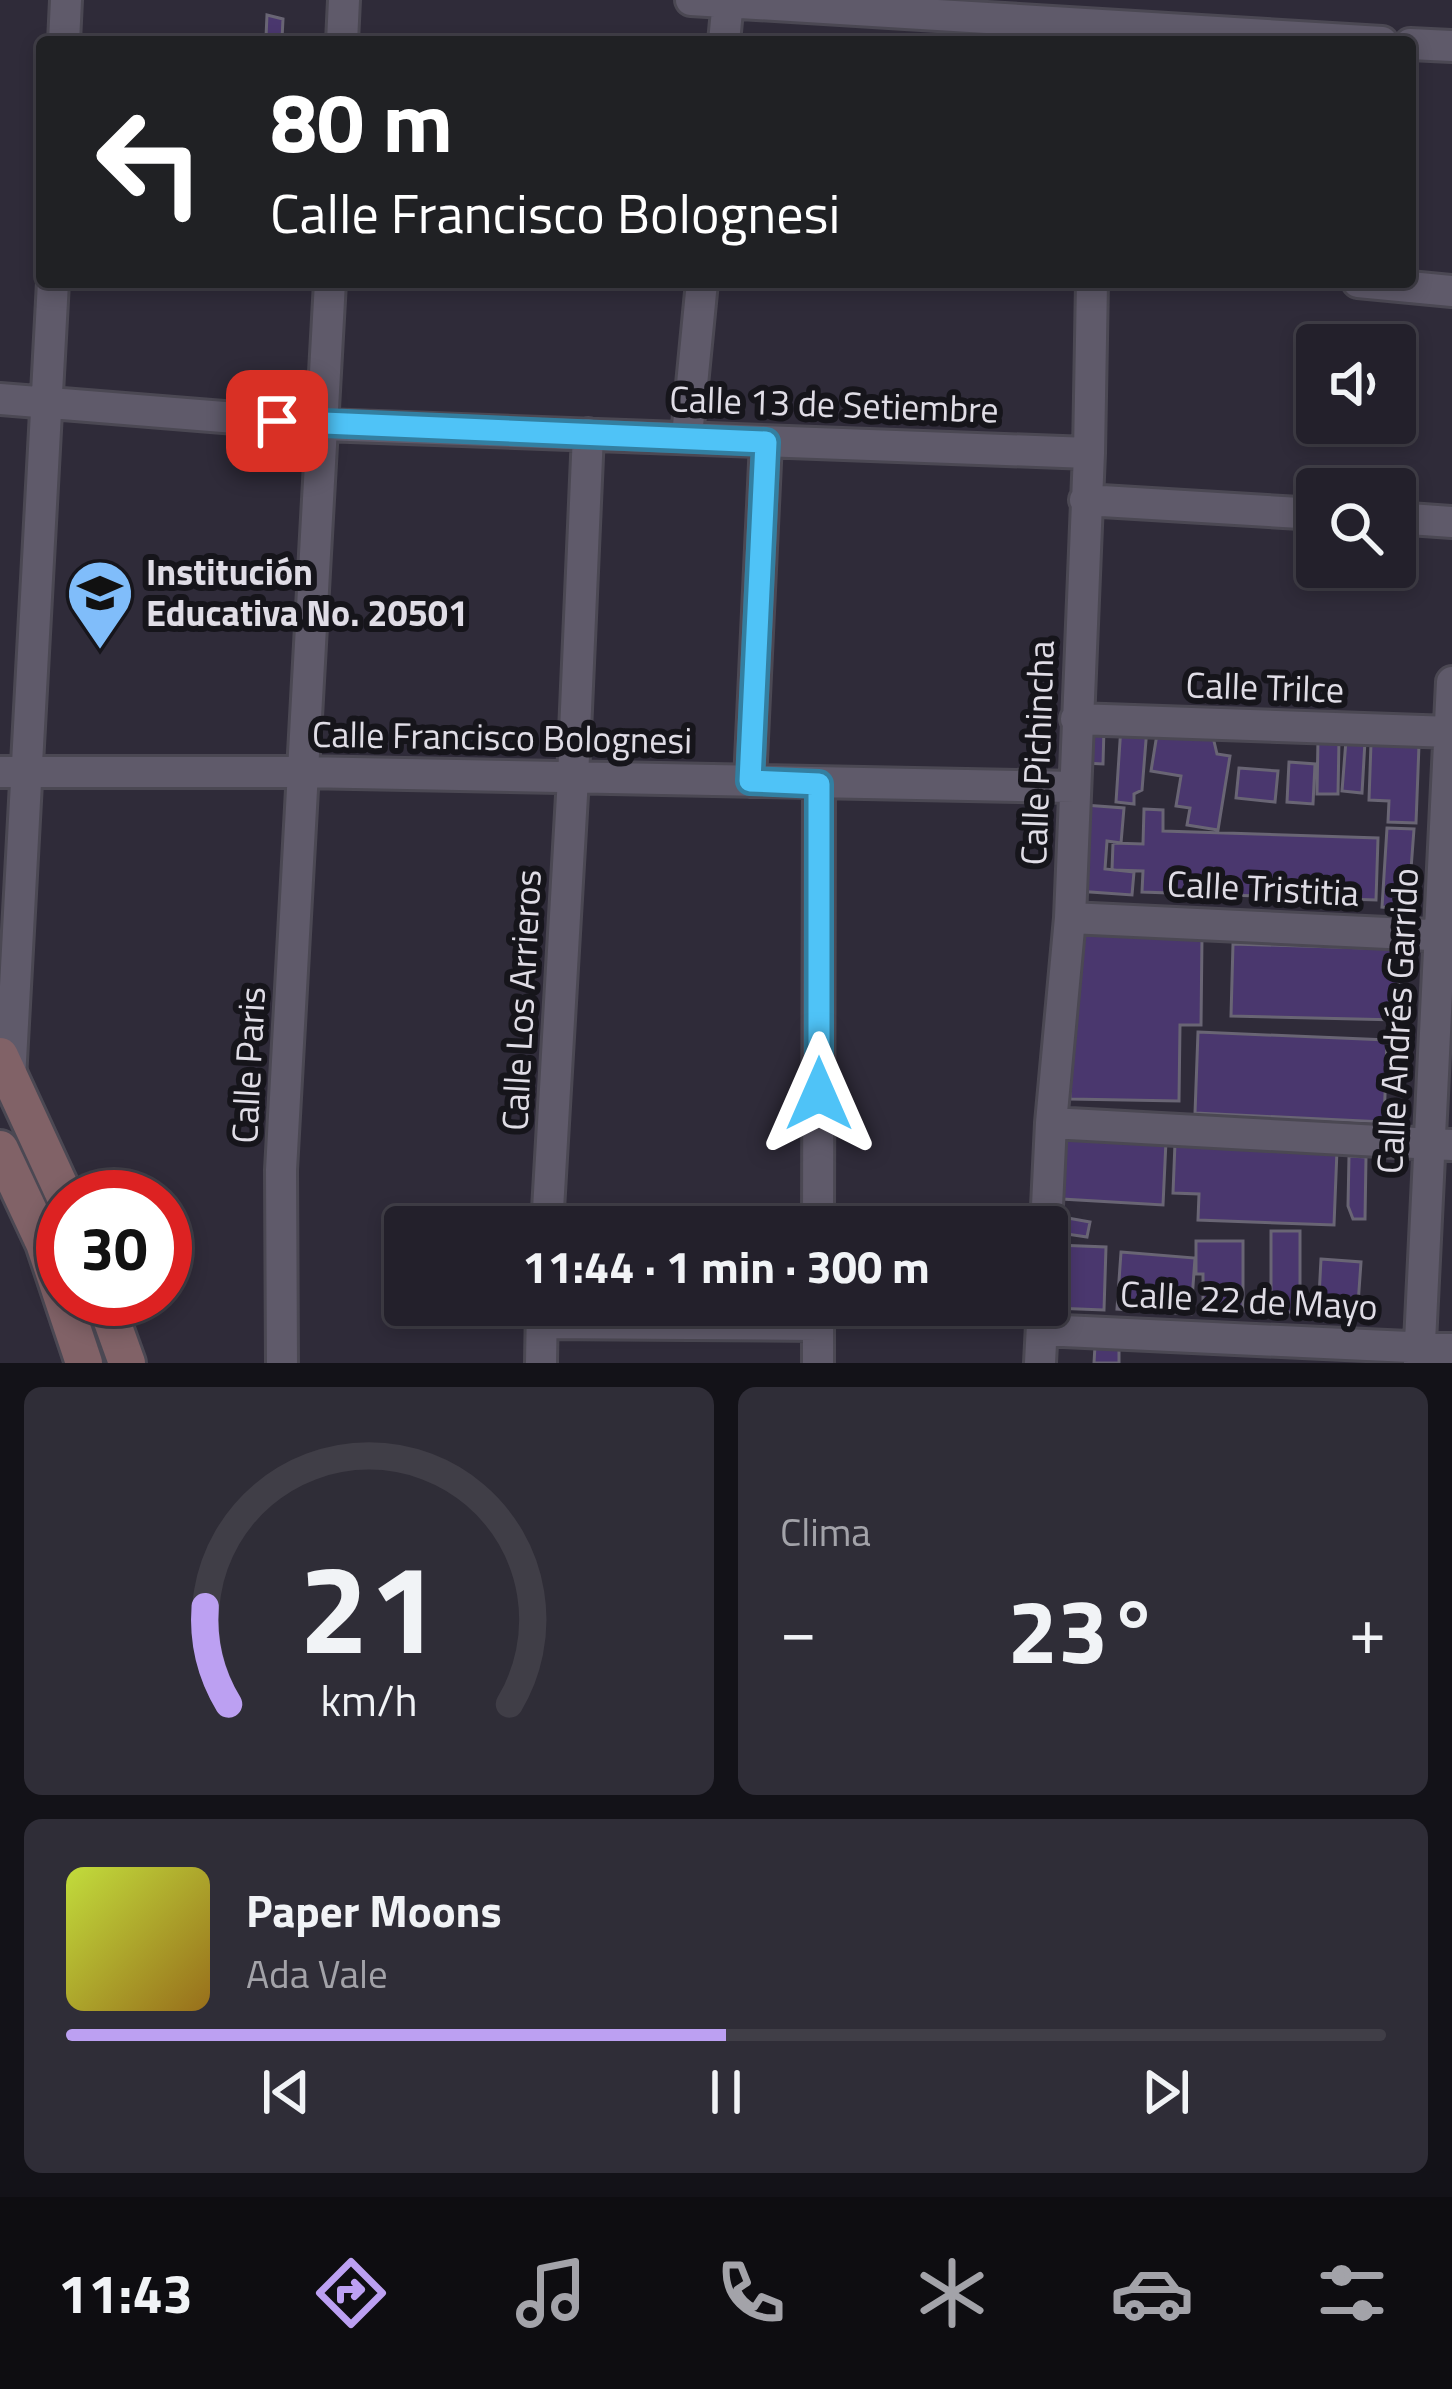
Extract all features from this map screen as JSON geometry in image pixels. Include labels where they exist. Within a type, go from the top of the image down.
[{"type":"street","points":[[64,36],[66,0]]},
{"type":"street","points":[[342,36],[344,0]]},
{"type":"street","points":[[691,0],[1300,36]]},
{"type":"street","points":[[725,36],[728,1]]},
{"type":"street","points":[[1416,44],[1452,46]]},
{"type":"street","points":[[53,288],[48,403],[14,772],[5,1067],[53,1170]]},
{"type":"street","name":"Calle Paris","points":[[282,1363],[281,1169],[330,288]]},
{"type":"street","points":[[687,436],[701,288]]},
{"type":"street","name":"Calle Pichincha","points":[[1047,1206],[1070,918],[1092,288]]},
{"type":"street","points":[[1416,288],[1452,291]]},
{"type":"street","name":"Calle 13 de Setiembre","points":[[0,399],[323,424],[1089,452]]},
{"type":"street","name":"Calle Los Arrieros","points":[[548,1206],[574,778],[588,434]]},
{"type":"street","points":[[750,781],[766,442]]},
{"type":"street","points":[[1085,500],[1296,513]]},
{"type":"street","points":[[1416,519],[1452,522]]},
{"type":"street","name":"Calle Andrés Garrido","points":[[1420,1355],[1441,1144],[1452,682]]},
{"type":"street","name":"Calle Trilce","points":[[1076,719],[1451,732]]},
{"type":"street","name":"Calle Francisco Bolognesi","points":[[14,772],[302,772],[1074,788]]},
{"type":"street","points":[[818,1206],[819,784]]},
{"type":"street","name":"Calle Tristitia","points":[[1070,918],[1446,936]]},
{"type":"street","points":[[1051,1123],[1441,1144]]},
{"type":"street","points":[[0,1149],[44,1243],[84,1363]]},
{"type":"street","name":"Calle 22 de Mayo","points":[[1068,1320],[1420,1355],[1452,1349]]},
{"type":"street","points":[[114,1326],[127,1363]]},
{"type":"street","points":[[541,1363],[542,1326]]},
{"type":"street","points":[[818,1326],[818,1363]]},
{"type":"street","points":[[1040,1363],[1042,1326]]},
{"type":"building","points":[[267,15],[283,19],[282,36],[266,36]]},
{"type":"building","points":[[1121,726],[1147,728],[1142,790],[1134,794],[1134,804],[1116,802]]},
{"type":"building","points":[[1085,728],[1104,728],[1103,764],[1084,763]]},
{"type":"building","points":[[1158,728],[1213,737],[1217,754],[1230,756],[1218,830],[1187,825],[1190,808],[1176,806],[1181,776],[1151,771]]},
{"type":"building","points":[[1318,739],[1339,740],[1338,794],[1317,794]]},
{"type":"building","points":[[1346,740],[1365,741],[1362,793],[1342,791]]},
{"type":"building","points":[[1371,743],[1419,745],[1416,823],[1388,822],[1389,801],[1369,800]]},
{"type":"building","points":[[1289,762],[1315,764],[1313,804],[1287,802]]},
{"type":"building","points":[[1239,768],[1278,771],[1275,802],[1236,798]]},
{"type":"building","points":[[1084,805],[1124,808],[1121,843],[1107,841],[1105,869],[1134,872],[1132,895],[1077,891]]},
{"type":"building","points":[[1144,809],[1163,810],[1163,831],[1378,838],[1376,900],[1142,892],[1143,871],[1112,870],[1113,843],[1143,844]]},
{"type":"building","points":[[1387,828],[1414,829],[1408,909],[1382,907]]},
{"type":"building","points":[[1072,935],[1202,937],[1201,1025],[1180,1025],[1179,1101],[1070,1099]]},
{"type":"building","points":[[1233,944],[1399,949],[1398,1020],[1231,1016]]},
{"type":"building","points":[[1198,1032],[1387,1040],[1384,1122],[1195,1113]]},
{"type":"building","points":[[1065,1136],[1166,1141],[1163,1205],[1062,1199]]},
{"type":"building","points":[[1175,1143],[1337,1150],[1334,1225],[1198,1220],[1199,1194],[1173,1193]]},
{"type":"building","points":[[1349,1156],[1366,1157],[1365,1219],[1353,1219],[1348,1206]]},
{"type":"building","points":[[1068,1218],[1090,1222],[1087,1237],[1068,1234]]},
{"type":"building","points":[[1271,1231],[1300,1231],[1300,1312],[1279,1312],[1278,1295],[1271,1293]]},
{"type":"building","points":[[1196,1241],[1243,1241],[1243,1311],[1203,1311],[1203,1274],[1196,1274]]},
{"type":"building","points":[[1068,1245],[1106,1247],[1104,1310],[1068,1309]]},
{"type":"building","points":[[1121,1252],[1195,1258],[1191,1314],[1117,1309]]},
{"type":"building","points":[[1321,1259],[1361,1262],[1357,1319],[1318,1316]]},
{"type":"building","points":[[1095,1346],[1119,1346],[1119,1363],[1094,1363]]},
{"type":"place","name":"Institución Educativa No. 20501","points":[[100,652]]},
{"type":"route","points":[[277,421],[766,442],[750,781],[819,784],[819,1094]]}]
